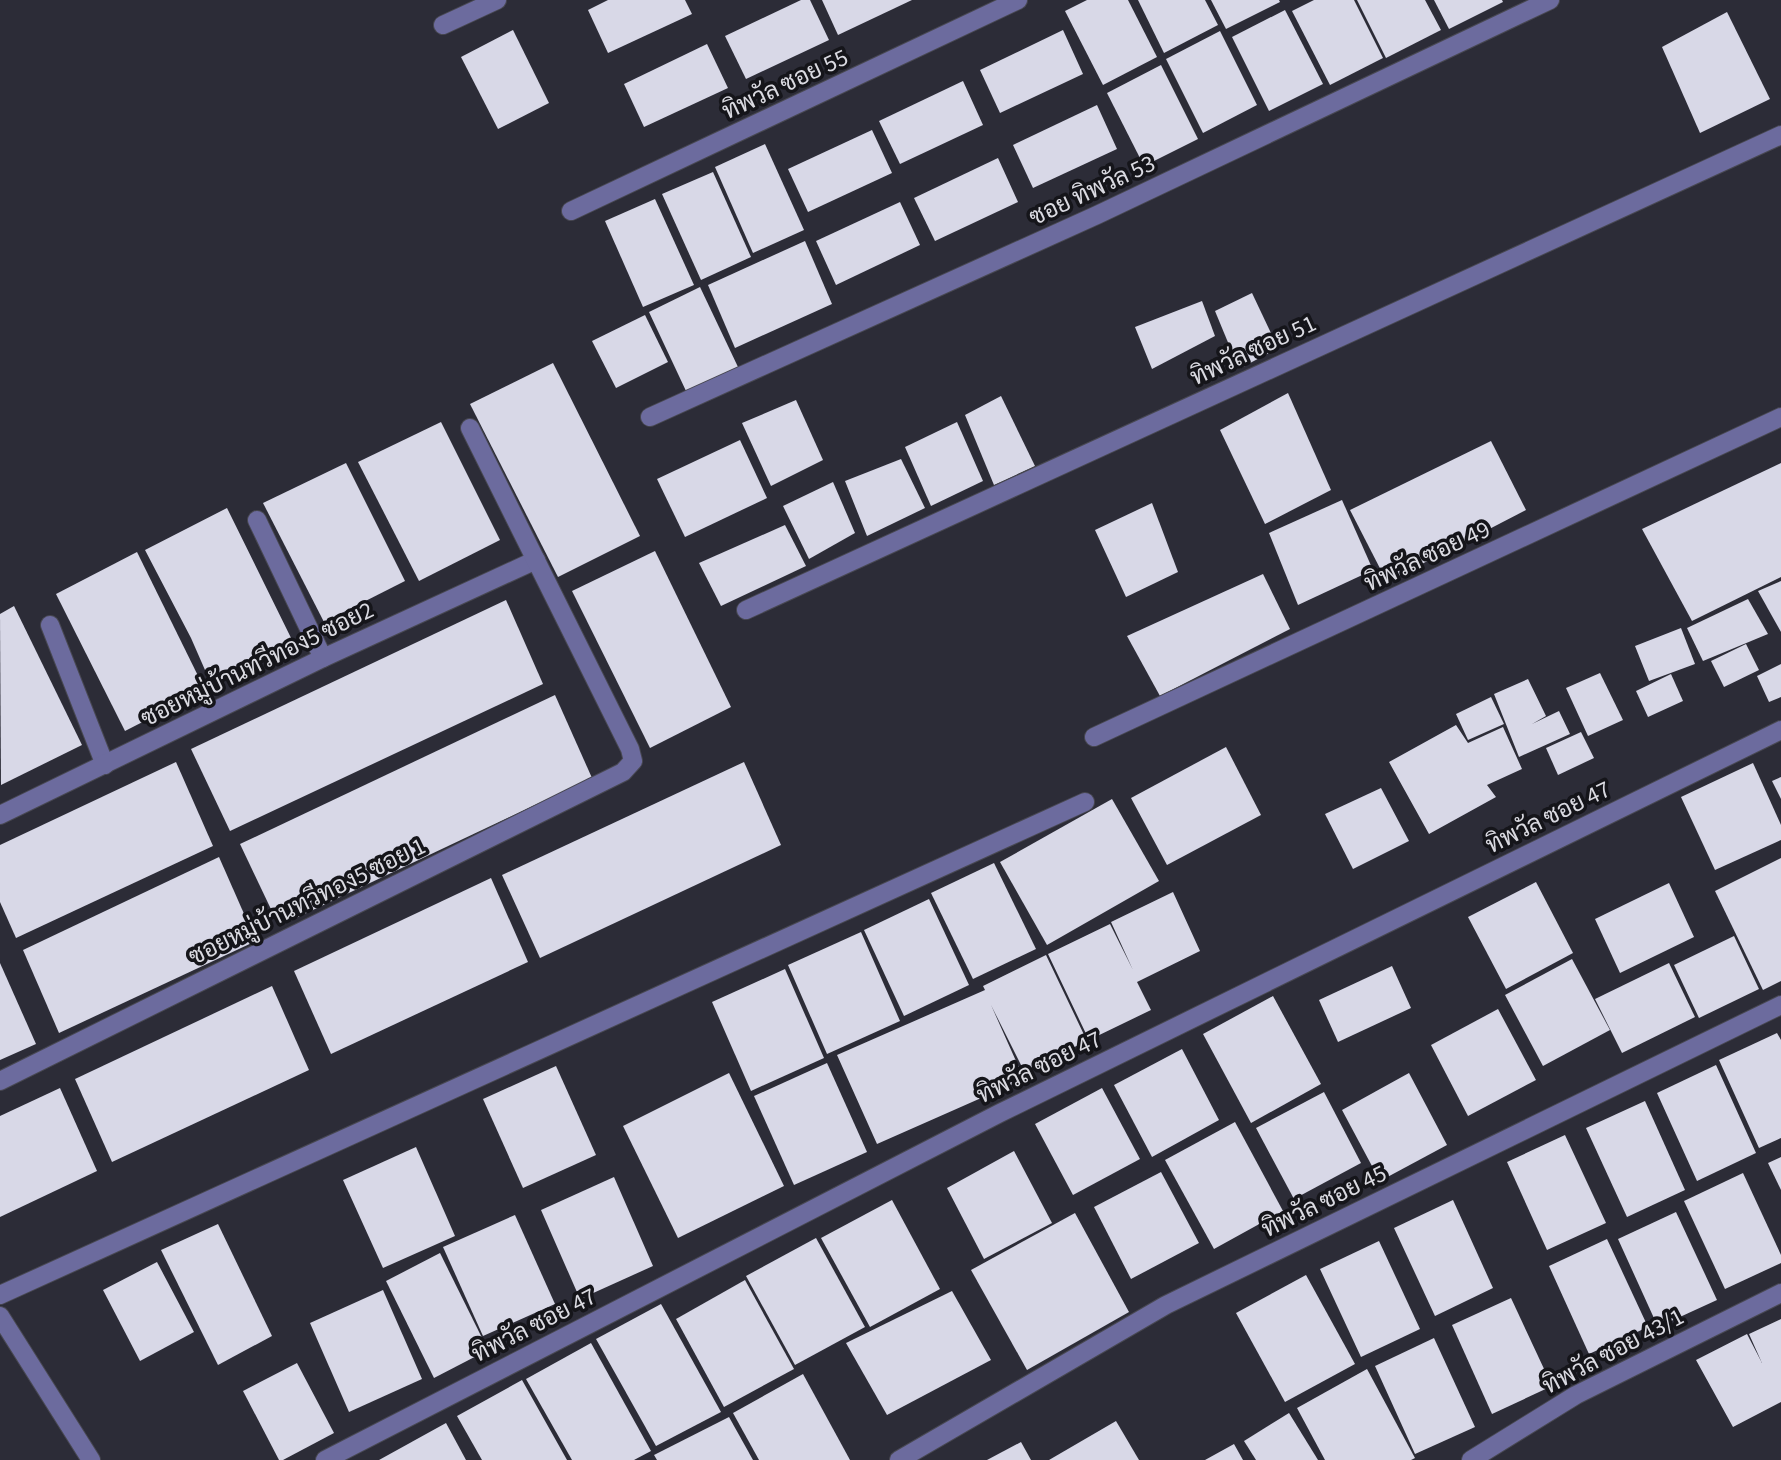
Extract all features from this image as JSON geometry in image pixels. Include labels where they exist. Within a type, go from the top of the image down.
[{"type":"street","points":[[443,25],[497,0]]},
{"type":"street","name":"ทิพวัล ซอย 55","points":[[571,211],[1018,0]]},
{"type":"street","name":"ซอย ทิพวัล 53","points":[[650,417],[1097,215],[1550,0]]},
{"type":"street","name":"ทิพวัล ซอย 51","points":[[746,610],[1781,135]]},
{"type":"street","name":"ทิพวัล ซอย 49","points":[[1094,737],[1781,417]]},
{"type":"street","points":[[470,428],[536,560]]},
{"type":"street","points":[[257,520],[323,658]]},
{"type":"street","name":"ซอยหมู่บ้านทวีทอง5 ซอย2","points":[[0,815],[323,658],[536,560]]},
{"type":"street","name":"ซอยหมู่บ้านทวีทอง5 ซอย 1","points":[[0,1081],[623,772],[632,761],[630,749],[536,560]]},
{"type":"street","points":[[50,625],[105,765]]},
{"type":"street","name":"ทิพวัล ซอย 47","points":[[325,1460],[1000,1113],[1781,730]]},
{"type":"street","points":[[0,1295],[1085,802]]},
{"type":"street","name":"ทิพวัล ซอย 45","points":[[899,1460],[1167,1305],[1781,1006]]},
{"type":"street","name":"ทิพวัล ซอย 43/1","points":[[1471,1460],[1576,1395],[1781,1293]]},
{"type":"street","points":[[0,1316],[91,1460]]},
{"type":"building","points":[[608,0],[685,0],[692,14],[608,53],[588,10]]},
{"type":"building","points":[[801,0],[810,0],[829,40],[746,79],[725,36]]},
{"type":"building","points":[[822,0],[912,0],[838,35]]},
{"type":"building","points":[[1087,0],[1128,0],[1157,57],[1103,85],[1065,11]]},
{"type":"building","points":[[1138,0],[1205,0],[1218,25],[1164,53]]},
{"type":"building","points":[[1211,0],[1279,0],[1280,2],[1226,29]]},
{"type":"building","points":[[1314,0],[1354,0],[1383,58],[1330,85],[1292,11]]},
{"type":"building","points":[[1357,0],[1425,0],[1441,30],[1386,58]]},
{"type":"building","points":[[1434,0],[1502,0],[1503,2],[1449,29]]},
{"type":"building","points":[[1285,10],[1323,84],[1269,111],[1232,37]]},
{"type":"building","points":[[1727,12],[1770,99],[1700,133],[1662,47]]},
{"type":"building","points":[[513,30],[549,103],[498,129],[461,57]]},
{"type":"building","points":[[1063,30],[1083,74],[1000,113],[980,70]]},
{"type":"building","points":[[1220,31],[1257,105],[1203,133],[1166,59]]},
{"type":"building","points":[[707,44],[728,88],[644,127],[624,84]]},
{"type":"building","points":[[1161,65],[1198,139],[1144,166],[1107,93]]},
{"type":"building","points":[[963,81],[983,125],[900,164],[879,121]]},
{"type":"building","points":[[1097,105],[1117,149],[1033,188],[1013,145]]},
{"type":"building","points":[[872,130],[892,173],[808,212],[788,169]]},
{"type":"building","points":[[765,144],[804,230],[753,253],[715,167]]},
{"type":"building","points":[[998,158],[1018,202],[935,241],[914,198]]},
{"type":"building","points":[[713,172],[751,257],[701,280],[662,194]]},
{"type":"building","points":[[655,199],[694,285],[643,307],[605,221]]},
{"type":"building","points":[[900,202],[920,245],[836,285],[816,241]]},
{"type":"building","points":[[805,241],[832,304],[735,348],[708,285]]},
{"type":"building","points":[[700,287],[738,367],[686,391],[649,312]]},
{"type":"building","points":[[1252,293],[1278,348],[1239,369],[1215,311]]},
{"type":"building","points":[[1202,301],[1215,336],[1152,369],[1135,327]]},
{"type":"building","points":[[645,315],[668,362],[616,388],[592,341]]},
{"type":"building","points":[[553,363],[640,536],[558,577],[470,404]]},
{"type":"building","points":[[1288,393],[1331,490],[1265,524],[1220,430]]},
{"type":"building","points":[[1001,396],[1035,466],[994,485],[965,415]]},
{"type":"building","points":[[796,400],[823,460],[771,486],[742,423]]},
{"type":"building","points":[[441,422],[500,540],[419,581],[358,462]]},
{"type":"building","points":[[957,422],[983,481],[931,506],[905,447]]},
{"type":"building","points":[[740,440],[767,498],[685,537],[657,479]]},
{"type":"building","points":[[1491,441],[1526,510],[1387,582],[1350,510]]},
{"type":"building","points":[[901,459],[925,508],[867,536],[845,481]]},
{"type":"building","points":[[346,463],[405,581],[324,622],[263,503]]},
{"type":"building","points":[[1781,463],[1781,577],[1692,621],[1642,529]]},
{"type":"building","points":[[833,482],[855,533],[809,559],[783,506]]},
{"type":"building","points":[[1342,500],[1373,570],[1298,605],[1269,533]]},
{"type":"building","points":[[1152,503],[1178,572],[1126,597],[1095,530]]},
{"type":"building","points":[[227,508],[295,646],[212,686],[191,638],[145,550]]},
{"type":"building","points":[[785,525],[806,566],[721,606],[699,563]]},
{"type":"building","points":[[655,551],[731,707],[650,748],[572,591]]},
{"type":"building","points":[[137,552],[205,690],[125,731],[56,594]]},
{"type":"building","points":[[1263,574],[1290,629],[1160,696],[1127,636]]},
{"type":"building","points":[[1781,581],[1781,632],[1758,591]]},
{"type":"building","points":[[1748,599],[1768,634],[1703,661],[1687,628]]},
{"type":"building","points":[[506,600],[543,684],[230,831],[191,749]]},
{"type":"building","points":[[14,606],[82,745],[1,785],[0,614]]},
{"type":"building","points":[[1681,628],[1695,664],[1649,681],[1635,646]]},
{"type":"building","points":[[1746,644],[1759,670],[1724,687],[1711,661]]},
{"type":"building","points":[[1781,664],[1781,697],[1769,702],[1757,676]]},
{"type":"building","points":[[1600,673],[1623,720],[1588,736],[1566,688]]},
{"type":"building","points":[[1671,674],[1683,701],[1648,717],[1636,691]]},
{"type":"building","points":[[1528,679],[1546,716],[1532,724],[1559,711],[1570,734],[1519,757],[1494,694]]},
{"type":"building","points":[[555,695],[592,778],[279,926],[240,844]]},
{"type":"building","points":[[1491,697],[1504,724],[1468,740],[1456,714]]},
{"type":"building","points":[[1456,725],[1468,743],[1503,727],[1522,769],[1487,785],[1496,797],[1429,834],[1389,762]]},
{"type":"building","points":[[1581,732],[1594,758],[1558,775],[1546,748]]},
{"type":"building","points":[[1226,747],[1261,815],[1167,865],[1131,798]]},
{"type":"building","points":[[176,762],[213,846],[16,938],[0,902],[0,845]]},
{"type":"building","points":[[744,762],[781,845],[540,958],[502,875]]},
{"type":"building","points":[[1753,763],[1781,825],[1781,840],[1715,870],[1681,797]]},
{"type":"building","points":[[1781,777],[1781,799],[1772,781]]},
{"type":"building","points":[[1381,788],[1409,841],[1353,869],[1325,814]]},
{"type":"building","points":[[1112,799],[1159,881],[1047,945],[1000,862]]},
{"type":"building","points":[[219,857],[256,941],[59,1033],[23,950]]},
{"type":"building","points":[[1781,858],[1781,981],[1763,990],[1715,891]]},
{"type":"building","points":[[994,863],[1036,949],[973,979],[931,893]]},
{"type":"building","points":[[491,878],[528,962],[331,1054],[294,971]]},
{"type":"building","points":[[1536,882],[1573,953],[1506,989],[1468,917]]},
{"type":"building","points":[[1669,883],[1694,937],[1620,973],[1595,919]]},
{"type":"building","points":[[1173,892],[1200,951],[1137,982],[1151,1010],[1089,1040],[1048,954],[1110,924],[1133,970],[1111,922]]},
{"type":"building","points":[[929,899],[969,985],[904,1016],[864,930]]},
{"type":"building","points":[[861,932],[900,1021],[827,1054],[788,965]]},
{"type":"building","points":[[1734,936],[1759,989],[1699,1018],[1674,965]]},
{"type":"building","points":[[1046,955],[1087,1041],[1024,1071],[991,1005],[1024,1079],[877,1144],[837,1055],[985,990],[983,986]]},
{"type":"building","points":[[1572,959],[1610,1030],[1543,1066],[1505,995]]},
{"type":"building","points":[[0,963],[36,1044],[0,1060]]},
{"type":"building","points":[[1669,963],[1695,1017],[1622,1053],[1595,999]]},
{"type":"building","points":[[1392,966],[1411,1008],[1338,1042],[1319,1000]]},
{"type":"building","points":[[785,969],[824,1058],[751,1091],[712,1002]]},
{"type":"building","points":[[272,986],[309,1070],[112,1162],[75,1079]]},
{"type":"building","points":[[1273,996],[1321,1084],[1251,1123],[1203,1034]]},
{"type":"building","points":[[1498,1009],[1536,1080],[1468,1116],[1431,1045]]},
{"type":"building","points":[[1777,1033],[1781,1040],[1781,1138],[1759,1148],[1719,1060]]},
{"type":"building","points":[[1182,1049],[1219,1120],[1152,1157],[1114,1085]]},
{"type":"building","points":[[827,1063],[867,1152],[794,1185],[754,1096]]},
{"type":"building","points":[[1716,1065],[1756,1153],[1697,1181],[1657,1093]]},
{"type":"building","points":[[556,1066],[596,1155],[523,1188],[483,1099]]},
{"type":"building","points":[[729,1073],[784,1186],[678,1238],[623,1126]]},
{"type":"building","points":[[1409,1073],[1447,1145],[1380,1181],[1342,1110]]},
{"type":"building","points":[[60,1088],[97,1171],[0,1217],[0,1116]]},
{"type":"building","points":[[1102,1088],[1140,1159],[1073,1195],[1035,1124]]},
{"type":"building","points":[[1324,1092],[1361,1163],[1294,1199],[1256,1128]]},
{"type":"building","points":[[1645,1101],[1685,1190],[1627,1217],[1586,1128]]},
{"type":"building","points":[[1235,1122],[1283,1211],[1214,1249],[1165,1160]]},
{"type":"building","points":[[1565,1135],[1606,1223],[1547,1250],[1507,1162]]},
{"type":"building","points":[[416,1147],[455,1236],[383,1268],[343,1180]]},
{"type":"building","points":[[1014,1151],[1052,1223],[984,1259],[947,1188]]},
{"type":"building","points":[[1781,1157],[1781,1190],[1768,1163]]},
{"type":"building","points":[[1161,1172],[1199,1243],[1131,1279],[1094,1207]]},
{"type":"building","points":[[1743,1173],[1781,1255],[1781,1263],[1725,1289],[1684,1201]]},
{"type":"building","points":[[614,1177],[653,1266],[580,1299],[541,1210]]},
{"type":"building","points":[[892,1200],[940,1289],[870,1327],[821,1238]]},
{"type":"building","points":[[1453,1200],[1493,1288],[1435,1316],[1394,1228]]},
{"type":"building","points":[[1676,1212],[1717,1300],[1658,1327],[1618,1239]]},
{"type":"building","points":[[1075,1213],[1129,1312],[1027,1370],[971,1270]]},
{"type":"building","points":[[515,1215],[555,1304],[483,1336],[443,1247]]},
{"type":"building","points":[[218,1224],[272,1336],[218,1365],[161,1250]]},
{"type":"building","points":[[816,1238],[865,1327],[795,1365],[746,1276]]},
{"type":"building","points":[[1607,1239],[1648,1327],[1589,1354],[1549,1266]]},
{"type":"building","points":[[1379,1241],[1420,1329],[1361,1357],[1320,1269]]},
{"type":"building","points":[[440,1253],[488,1350],[434,1378],[386,1281]]},
{"type":"building","points":[[157,1262],[194,1332],[140,1361],[103,1290]]},
{"type":"building","points":[[1306,1275],[1355,1364],[1285,1402],[1236,1313]]},
{"type":"building","points":[[745,1280],[794,1369],[724,1407],[676,1319]]},
{"type":"building","points":[[383,1290],[422,1379],[349,1412],[310,1323]]},
{"type":"building","points":[[952,1291],[991,1360],[887,1415],[846,1343]]},
{"type":"building","points":[[1511,1298],[1552,1386],[1492,1414],[1452,1325]]},
{"type":"building","points":[[661,1304],[721,1412],[656,1446],[596,1339]]},
{"type":"building","points":[[1781,1319],[1781,1402],[1733,1427],[1696,1360],[1747,1334],[1762,1363],[1749,1334]]},
{"type":"building","points":[[1434,1338],[1475,1427],[1415,1454],[1375,1366]]},
{"type":"building","points":[[591,1343],[651,1451],[634,1460],[572,1460],[526,1379]]},
{"type":"building","points":[[297,1363],[334,1433],[279,1460],[243,1391]]},
{"type":"building","points":[[1367,1369],[1415,1458],[1325,1460],[1297,1408]]},
{"type":"building","points":[[803,1374],[850,1460],[759,1460],[733,1413]]},
{"type":"building","points":[[522,1380],[567,1460],[482,1460],[457,1416]]},
{"type":"building","points":[[1289,1413],[1318,1460],[1256,1460],[1244,1441]]},
{"type":"building","points":[[729,1417],[753,1460],[657,1460],[654,1455]]},
{"type":"building","points":[[1116,1421],[1139,1460],[1049,1460]]},
{"type":"building","points":[[446,1423],[466,1460],[379,1460]]},
{"type":"building","points":[[1021,1442],[1031,1460],[987,1460]]},
{"type":"building","points":[[1234,1444],[1243,1460],[1205,1460]]}]
